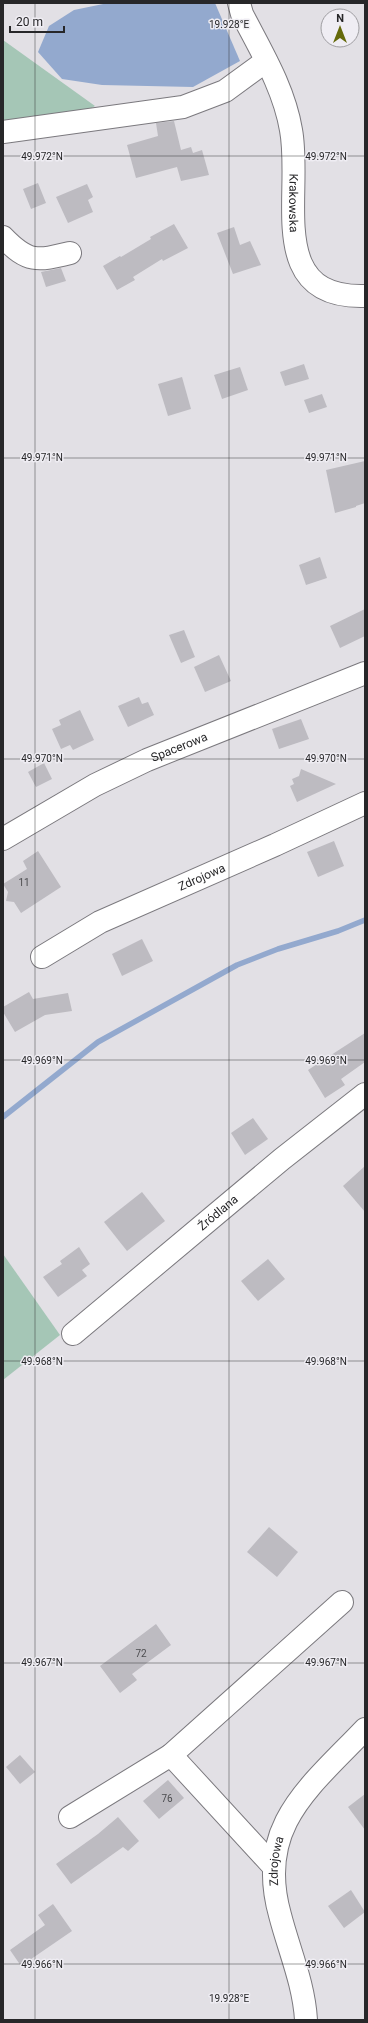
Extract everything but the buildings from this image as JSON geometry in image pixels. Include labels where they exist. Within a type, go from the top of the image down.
[{"type":"street","name":"Krakowska","points":[[239,3],[242,14],[284,98],[292,131],[294,167],[294,231],[299,262],[306,275],[317,285],[333,293],[350,296],[365,296]]},
{"type":"street","points":[[3,132],[183,107],[225,91],[266,61]]},
{"type":"street","points":[[3,237],[17,251],[37,260],[70,253]]},
{"type":"street","name":"Spacerowa","points":[[3,839],[95,786],[147,760],[365,673]]},
{"type":"street","name":"Zdrojowa","points":[[42,958],[100,922],[275,845],[365,803]]},
{"type":"street","name":"Źródlana","points":[[72,1334],[282,1159],[365,1094]]},
{"type":"street","points":[[70,1817],[171,1755],[342,1602]]},
{"type":"street","name":"Zdrojowa","points":[[306,2020],[305,2002],[274,1890],[273,1866],[278,1840],[300,1796],[365,1729]]},
{"type":"street","points":[[171,1755],[273,1866]]},
{"type":"green space","points":[[3,40],[95,106],[68,122],[3,135]]},
{"type":"green space","points":[[3,1254],[60,1335],[3,1380]]},
{"type":"water","points":[[108,3],[215,3],[240,61],[193,87],[102,85],[62,79],[38,52],[49,26],[74,10]]},
{"type":"waterway","points":[[3,1117],[98,1042],[237,965],[278,949],[338,931],[365,920]]}]
